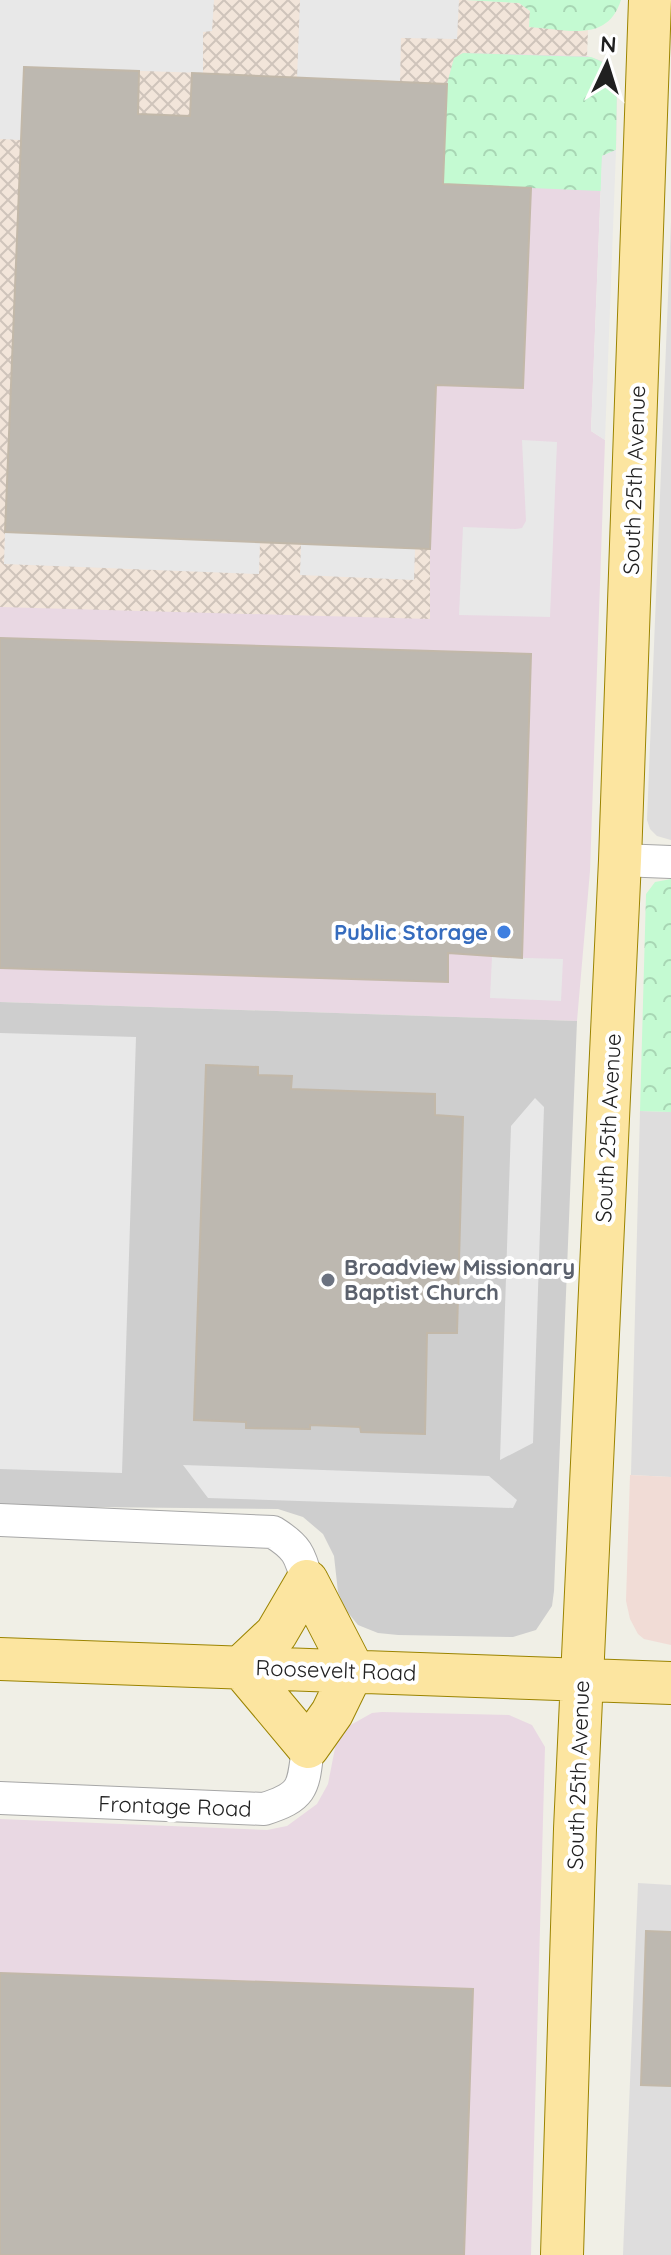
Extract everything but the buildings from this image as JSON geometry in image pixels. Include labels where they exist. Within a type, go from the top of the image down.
[{"type":"main road","name":"South 25th Avenue","points":[[562,2255],[581,1680],[660,54],[650,0]]},
{"type":"main road","points":[[307,1581],[353,1670],[332,1713],[308,1747],[241,1667],[276,1634],[307,1581]]},
{"type":"main road","name":"Roosevelt Road","points":[[0,1659],[671,1683]]},
{"type":"street","points":[[620,860],[671,862]]},
{"type":"street","points":[[0,1520],[273,1532],[292,1544],[302,1560],[307,1581]]},
{"type":"street","name":"Frontage Road","points":[[0,1798],[264,1809],[287,1802],[304,1785],[308,1747]]},
{"type":"shaded area","points":[[0,0],[466,0],[519,3],[530,11],[529,27],[588,30],[587,56],[463,53],[454,59],[447,84],[192,73],[190,116],[138,114],[139,71],[24,67],[6,532],[430,549],[430,619],[0,607]]},
{"type":"shaded area","points":[[0,0],[214,0],[212,31],[203,32],[203,73],[24,67],[21,140],[0,139]]},
{"type":"shaded area","points":[[300,0],[459,0],[457,39],[401,38],[400,82],[297,78]]},
{"type":"shaded area","points":[[0,39],[587,56],[605,62],[614,71],[617,81],[616,150],[602,156],[591,431],[605,440],[590,871],[577,1021],[0,1002]]},
{"type":"shaded area","points":[[616,150],[605,440],[591,431],[602,156]]},
{"type":"shaded area","points":[[671,222],[671,840],[657,836],[647,820]]},
{"type":"shaded area","points":[[522,440],[557,442],[550,617],[459,615],[463,527],[516,529],[522,528],[526,521]]},
{"type":"shaded area","points":[[5,532],[260,542],[259,574],[4,564]]},
{"type":"shaded area","points":[[301,544],[415,549],[414,580],[300,575]]},
{"type":"shaded area","points":[[492,957],[563,959],[561,1001],[490,998]]},
{"type":"shaded area","points":[[0,1002],[577,1021],[554,1591],[552,1606],[536,1630],[513,1637],[398,1635],[378,1633],[358,1625],[345,1609],[338,1592],[334,1556],[323,1534],[303,1517],[278,1509],[0,1506]]},
{"type":"shaded area","points":[[0,1033],[136,1037],[122,1473],[0,1469]]},
{"type":"shaded area","points":[[535,1098],[544,1107],[533,1443],[500,1460],[511,1126]]},
{"type":"shaded area","points":[[640,1111],[671,1112],[671,1477],[631,1475]]},
{"type":"shaded area","points":[[183,1465],[489,1476],[517,1500],[513,1508],[208,1498]]},
{"type":"shaded area","points":[[630,1475],[671,1477],[671,1645],[644,1639],[630,1619],[626,1601]]},
{"type":"shaded area","points":[[372,1713],[509,1715],[532,1725],[545,1747],[531,2255],[0,2255],[0,1819],[267,1830],[287,1826],[317,1804],[328,1784],[336,1743],[347,1727]]},
{"type":"shaded area","points":[[638,1883],[671,1885],[671,2255],[623,2255]]},
{"type":"green space","points":[[466,0],[621,0],[615,14],[606,23],[584,31],[571,31],[529,27],[530,11],[519,3]]},
{"type":"green space","points":[[463,53],[591,57],[613,72],[617,81],[616,150],[602,156],[601,191],[443,184],[447,84],[454,58]]},
{"type":"green space","points":[[671,879],[671,1112],[640,1111],[646,894],[655,882]]},
{"type":"place","name":"Public Storage","points":[[504,932]]},
{"type":"place","name":"Broadview Missionary Baptist Church","points":[[328,1280]]}]
